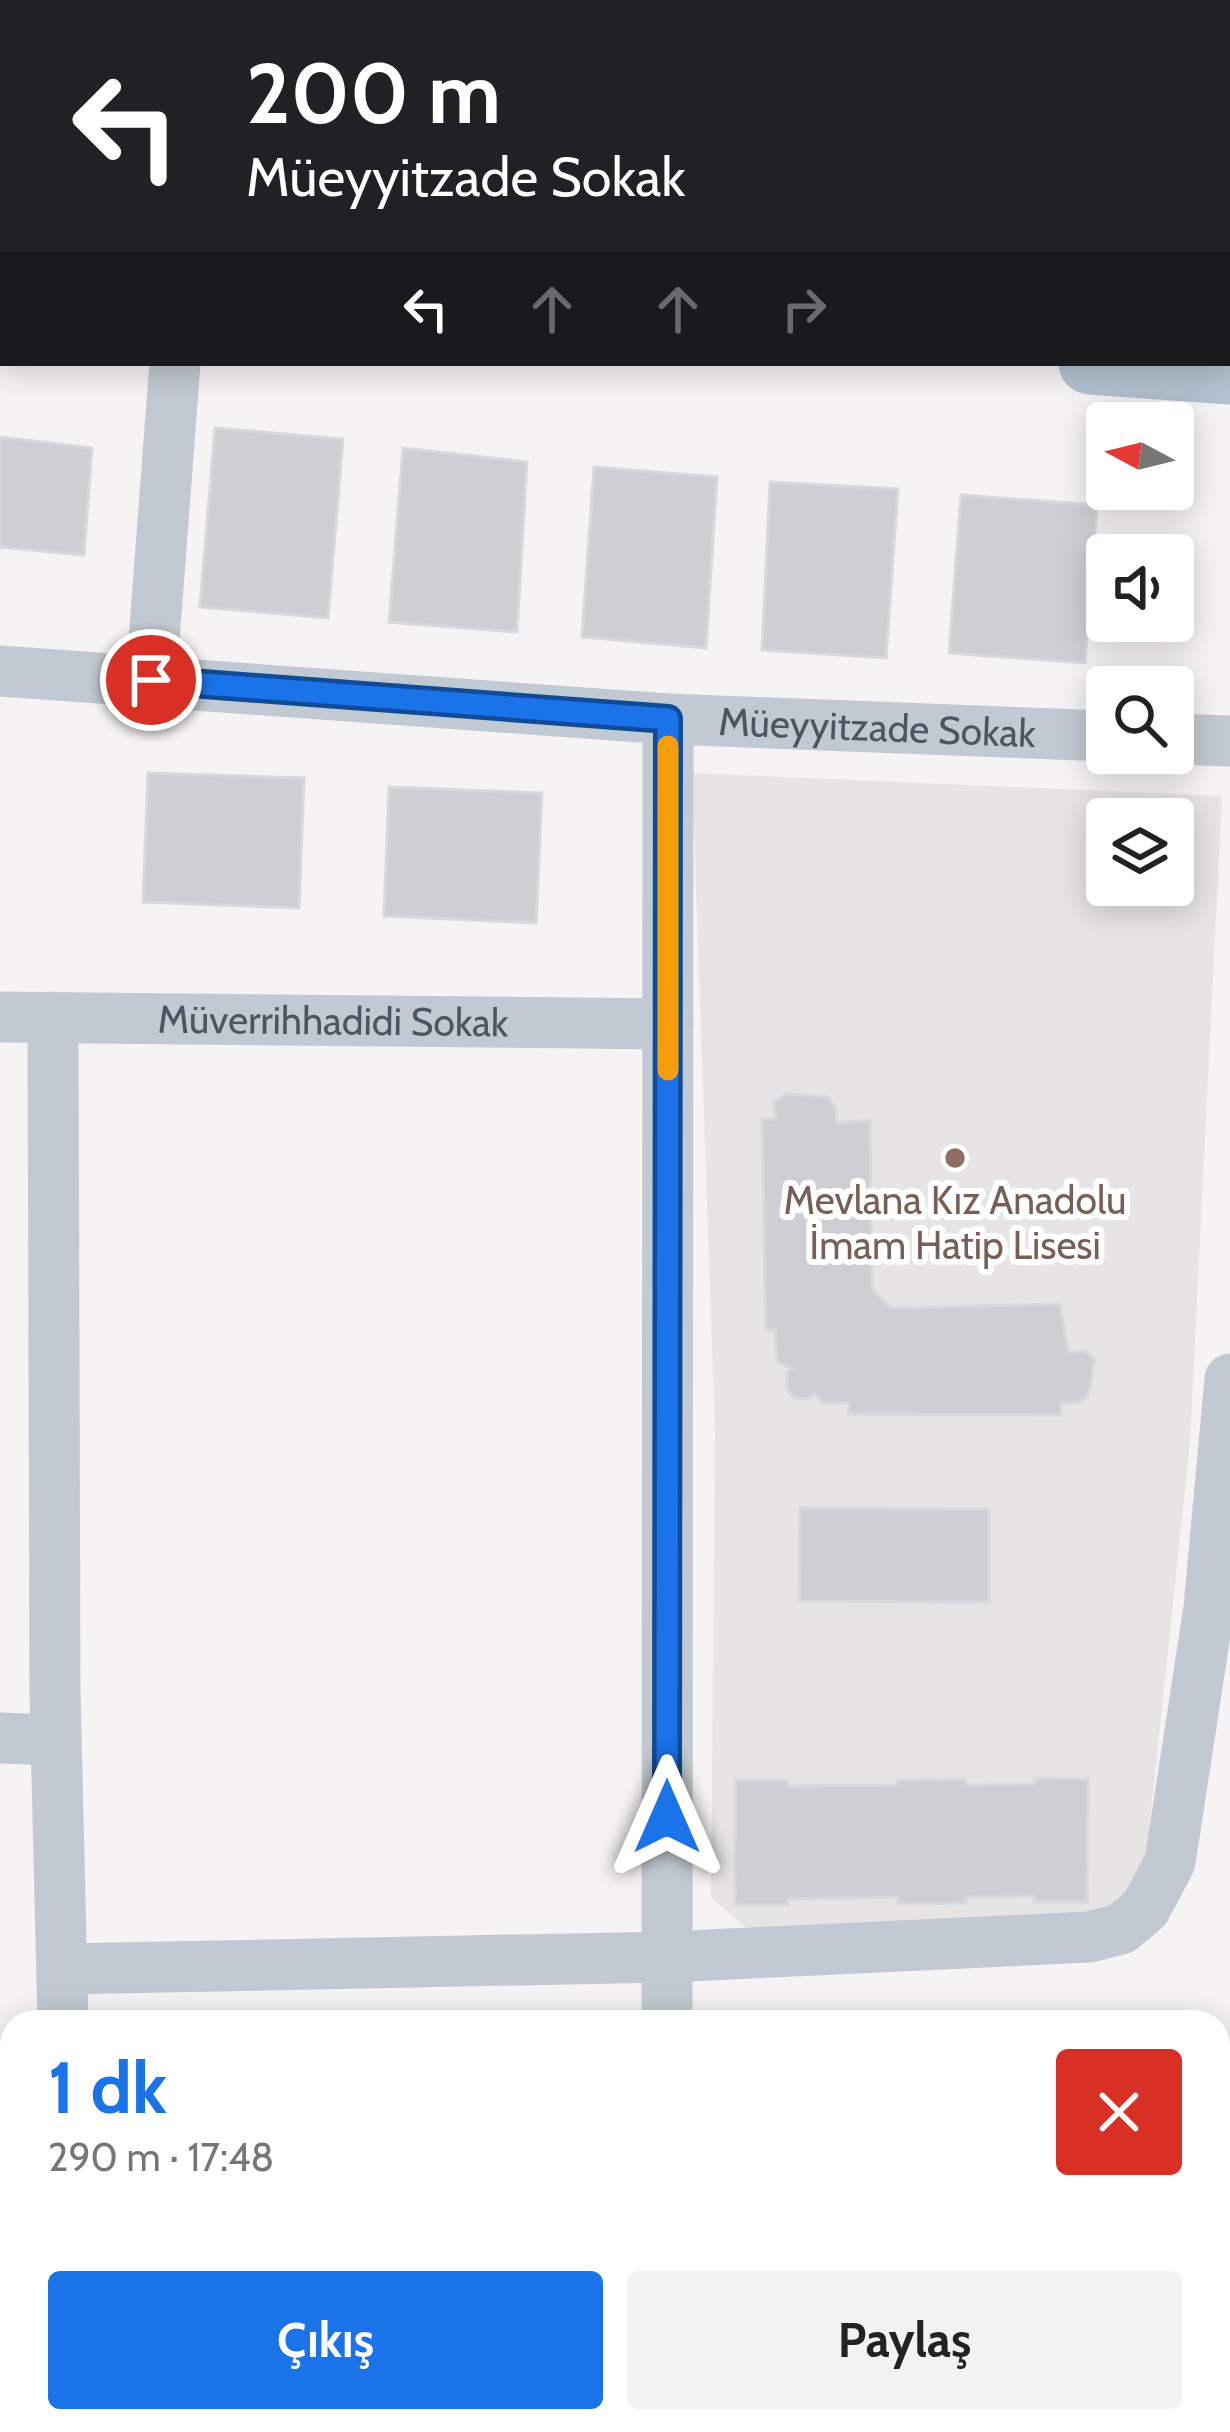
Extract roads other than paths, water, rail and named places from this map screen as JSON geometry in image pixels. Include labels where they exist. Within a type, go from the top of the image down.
[{"type":"main road","points":[[1132,366],[1230,373]]},
{"type":"street","points":[[151,680],[175,366]]},
{"type":"street","name":"Müeyyitzade Sokak","points":[[0,671],[668,719],[1086,735]]},
{"type":"street","points":[[667,2010],[668,719]]},
{"type":"street","points":[[1194,740],[1230,741]]},
{"type":"street","name":"Müverrihhadidi Sokak","points":[[0,1016],[668,1024]]},
{"type":"street","points":[[53,1017],[56,1740],[63,2010]]},
{"type":"street","points":[[64,1969],[667,1957],[1089,1937],[1121,1929],[1145,1909],[1170,1862],[1209,1608],[1230,1379]]},
{"type":"street","points":[[0,1738],[56,1740]]},
{"type":"place","name":"Mevlana Kız Anadolu İmam Hatip Lisesi","points":[[955,1158]]}]
